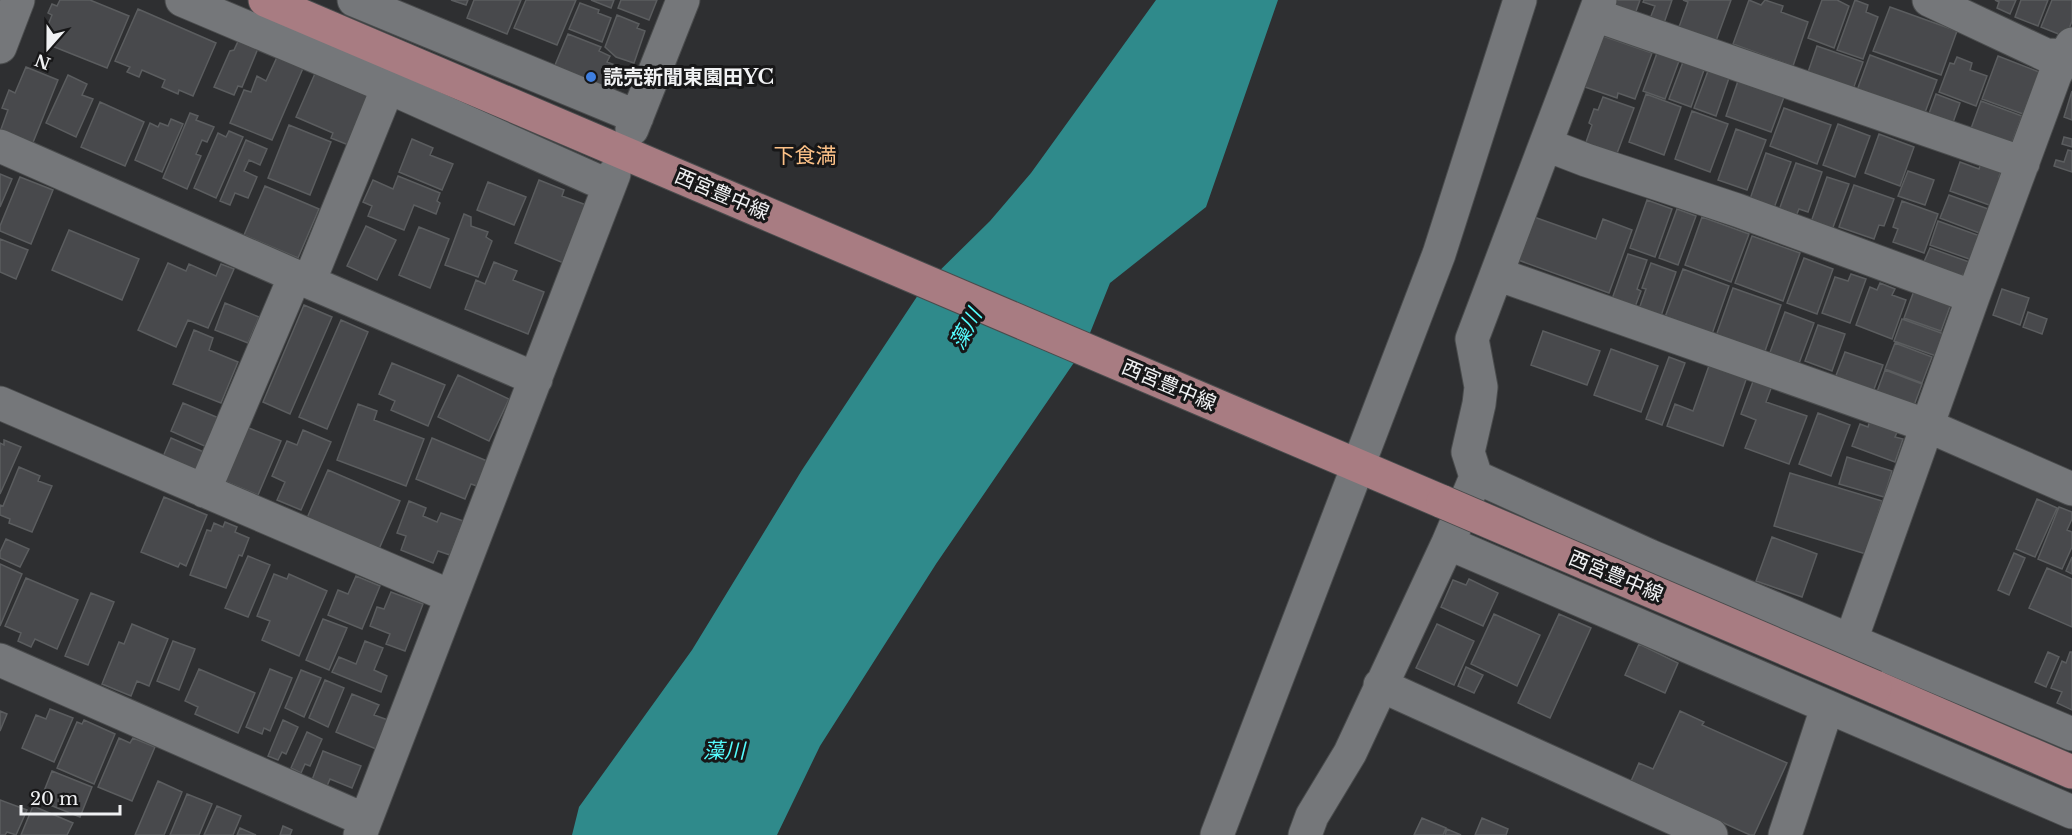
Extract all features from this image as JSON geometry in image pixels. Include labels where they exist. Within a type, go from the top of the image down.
[{"type":"main road","name":"西宮豊中線","points":[[265,0],[1360,465],[2072,772]]},
{"type":"street","points":[[0,47],[18,0]]},
{"type":"street","points":[[0,660],[362,828],[612,180],[182,0]]},
{"type":"street","points":[[354,0],[634,123],[683,0]]},
{"type":"street","points":[[1217,835],[1439,254],[1520,0]]},
{"type":"street","points":[[1929,0],[2046,55],[2070,52]]},
{"type":"street","points":[[1305,835],[1312,816],[1350,753],[1448,543],[1476,477],[1468,452],[1481,387],[1472,339],[1598,8],[2023,163]]},
{"type":"street","points":[[1851,640],[2055,75],[2070,52]]},
{"type":"street","points":[[204,491],[388,87]]},
{"type":"street","points":[[1547,145],[1737,210],[1973,297]]},
{"type":"street","points":[[0,146],[536,379]]},
{"type":"street","points":[[1497,274],[1928,426],[2072,489]]},
{"type":"street","points":[[0,403],[450,596]]},
{"type":"street","points":[[1476,477],[1650,556],[2072,734]]},
{"type":"street","points":[[1448,543],[2072,812]]},
{"type":"street","points":[[1380,685],[1711,835]]},
{"type":"street","points":[[1785,835],[1827,708]]},
{"type":"water","name":"藻川","points":[[1156,0],[1278,0],[1206,207],[1110,283],[1084,348],[936,564],[820,746],[777,835],[572,835],[579,807],[692,650],[802,470],[924,286],[990,221],[1031,173]]},
{"type":"building","points":[[60,0],[90,0],[129,16],[107,68],[52,46],[57,35],[46,30],[52,15],[48,13],[52,4],[57,6]]},
{"type":"building","points":[[451,0],[468,0],[466,5]]},
{"type":"building","points":[[474,0],[521,0],[507,34],[467,18]]},
{"type":"building","points":[[526,0],[576,0],[557,45],[514,28]]},
{"type":"building","points":[[591,0],[614,0],[611,8]]},
{"type":"building","points":[[621,0],[657,0],[649,20],[618,8]]},
{"type":"building","points":[[1612,0],[1640,0],[1635,14],[1610,6]]},
{"type":"building","points":[[1644,0],[1672,0],[1663,26],[1649,21],[1655,6],[1643,2]]},
{"type":"building","points":[[1683,0],[1731,0],[1716,41],[1679,27],[1688,2]]},
{"type":"building","points":[[1749,0],[1761,5],[1765,0],[1783,6],[1781,12],[1808,22],[1793,66],[1733,44]]},
{"type":"building","points":[[1822,0],[1837,0],[1849,6],[1834,48],[1808,38]]},
{"type":"building","points":[[1855,0],[1868,5],[1866,12],[1878,17],[1863,59],[1837,50]]},
{"type":"building","points":[[1995,0],[2016,0],[2010,14],[1997,8],[1999,2]]},
{"type":"building","points":[[2021,0],[2048,0],[2038,26],[2015,17]]},
{"type":"building","points":[[2052,0],[2072,0],[2072,21],[2066,37],[2041,27]]},
{"type":"building","points":[[580,3],[599,10],[598,13],[611,18],[602,42],[569,29]]},
{"type":"building","points":[[1890,7],[1957,31],[1941,75],[1873,51]]},
{"type":"building","points":[[138,9],[216,43],[193,96],[179,90],[178,94],[162,87],[165,80],[142,70],[139,77],[127,72],[130,67],[115,61]]},
{"type":"building","points":[[617,15],[639,24],[637,28],[645,31],[634,63],[616,57],[605,47]]},
{"type":"building","points":[[568,34],[601,47],[599,51],[610,56],[607,62],[620,67],[611,90],[550,77]]},
{"type":"building","points":[[1600,35],[1652,53],[1635,99],[1618,93],[1617,98],[1582,86]]},
{"type":"building","points":[[240,37],[259,46],[242,87],[238,86],[234,95],[214,87],[230,51],[234,50]]},
{"type":"building","points":[[1817,46],[1863,62],[1852,92],[1807,75]]},
{"type":"building","points":[[1657,53],[1679,61],[1665,99],[1643,91]]},
{"type":"building","points":[[278,55],[304,66],[272,140],[230,123],[244,90],[251,92],[257,76],[266,81]]},
{"type":"building","points":[[1870,55],[1937,80],[1923,118],[1856,93]]},
{"type":"building","points":[[1998,56],[2039,72],[2023,114],[1982,99]]},
{"type":"building","points":[[1957,57],[1972,63],[1970,70],[1987,76],[1976,106],[1939,92],[1950,63],[1954,64]]},
{"type":"building","points":[[1683,62],[1704,70],[1691,107],[1669,99]]},
{"type":"building","points":[[26,67],[58,80],[32,145],[0,132],[8,110],[2,108],[9,90],[15,93]]},
{"type":"building","points":[[317,69],[373,93],[351,146],[331,138],[333,133],[296,117]]},
{"type":"building","points":[[1708,71],[1729,78],[1716,116],[1694,108]]},
{"type":"building","points":[[68,75],[87,84],[82,95],[93,99],[76,137],[46,123]]},
{"type":"building","points":[[1738,81],[1784,97],[1771,132],[1726,116]]},
{"type":"building","points":[[2072,91],[2072,120],[2064,117]]},
{"type":"building","points":[[1646,94],[1681,107],[1664,155],[1629,142]]},
{"type":"building","points":[[1936,94],[1960,103],[1951,128],[1927,119]]},
{"type":"building","points":[[1603,97],[1634,108],[1616,156],[1585,145],[1592,125],[1589,123],[1594,109],[1598,110]]},
{"type":"building","points":[[1981,101],[2022,116],[2011,145],[1969,134]]},
{"type":"building","points":[[100,102],[144,122],[125,166],[81,147]]},
{"type":"building","points":[[1784,108],[1831,125],[1817,164],[1770,146]]},
{"type":"building","points":[[1692,111],[1728,124],[1710,172],[1675,159]]},
{"type":"building","points":[[190,113],[198,116],[196,120],[214,127],[207,142],[202,140],[196,154],[201,156],[187,189],[163,178]]},
{"type":"building","points":[[171,119],[183,124],[162,172],[135,160],[150,123],[158,127],[160,123],[168,126]]},
{"type":"building","points":[[1838,124],[1870,136],[1855,177],[1823,165]]},
{"type":"building","points":[[289,125],[331,142],[310,195],[268,178]]},
{"type":"building","points":[[1736,129],[1766,140],[1747,190],[1718,180]]},
{"type":"building","points":[[229,131],[243,137],[216,198],[194,188],[218,133],[226,137]]},
{"type":"building","points":[[1879,134],[1914,147],[1900,186],[1865,173]]},
{"type":"building","points":[[2064,137],[2072,139],[2072,147],[2062,144]]},
{"type":"building","points":[[412,139],[433,148],[430,155],[453,164],[442,190],[399,172]]},
{"type":"building","points":[[246,140],[267,149],[260,165],[249,160],[244,171],[257,177],[248,198],[235,193],[230,205],[220,201]]},
{"type":"building","points":[[2068,150],[2072,151],[2072,172],[2054,166],[2056,160],[2064,162]]},
{"type":"building","points":[[1766,153],[1791,162],[1774,208],[1750,199]]},
{"type":"building","points":[[1960,162],[1979,169],[1981,163],[2001,171],[1999,177],[2003,178],[1992,206],[1950,191]]},
{"type":"building","points":[[1796,163],[1822,172],[1808,212],[1799,209],[1796,216],[1779,210]]},
{"type":"building","points":[[1908,171],[1934,180],[1925,205],[1898,196]]},
{"type":"building","points":[[0,174],[12,179],[0,207]]},
{"type":"building","points":[[398,176],[440,193],[437,201],[440,203],[436,214],[414,205],[404,230],[368,216],[372,206],[363,202],[373,180],[393,189]]},
{"type":"building","points":[[20,177],[53,190],[31,244],[0,231]]},
{"type":"building","points":[[1827,177],[1849,184],[1832,230],[1811,222]]},
{"type":"building","points":[[539,180],[564,190],[562,196],[589,206],[566,264],[515,243]]},
{"type":"building","points":[[488,182],[526,197],[514,225],[477,210]]},
{"type":"building","points":[[1854,185],[1894,199],[1884,226],[1879,225],[1874,239],[1839,227]]},
{"type":"building","points":[[265,186],[319,209],[298,258],[244,235]]},
{"type":"building","points":[[1949,195],[1991,210],[1982,234],[1940,218]]},
{"type":"building","points":[[1647,200],[1672,209],[1655,257],[1630,248]]},
{"type":"building","points":[[1902,201],[1938,214],[1924,253],[1893,242],[1898,229],[1893,227]]},
{"type":"building","points":[[1677,209],[1696,216],[1678,265],[1659,258]]},
{"type":"building","points":[[464,214],[471,217],[471,226],[488,232],[486,237],[492,241],[478,277],[445,265]]},
{"type":"building","points":[[1534,217],[1596,239],[1603,219],[1632,230],[1609,293],[1518,260]]},
{"type":"building","points":[[1702,217],[1749,234],[1731,282],[1685,265]]},
{"type":"building","points":[[1938,221],[1980,236],[1972,260],[1930,245]]},
{"type":"building","points":[[366,226],[396,240],[377,280],[347,266]]},
{"type":"building","points":[[419,227],[449,239],[430,288],[399,275]]},
{"type":"building","points":[[69,230],[139,259],[122,300],[52,270]]},
{"type":"building","points":[[1752,236],[1800,253],[1783,301],[1735,283]]},
{"type":"building","points":[[0,239],[28,250],[16,279],[0,272]]},
{"type":"building","points":[[1930,248],[1972,263],[1968,273],[1957,276],[1923,264]]},
{"type":"building","points":[[1628,254],[1647,260],[1637,289],[1641,291],[1635,307],[1612,299]]},
{"type":"building","points":[[1804,258],[1833,269],[1817,314],[1787,303]]},
{"type":"building","points":[[494,262],[517,271],[513,280],[544,292],[528,334],[465,309],[476,280],[485,284]]},
{"type":"building","points":[[168,263],[186,271],[189,264],[216,276],[221,264],[234,269],[208,328],[188,320],[176,347],[138,330]]},
{"type":"building","points":[[1651,263],[1676,272],[1661,316],[1639,309],[1646,289],[1642,288]]},
{"type":"building","points":[[1683,269],[1729,286],[1712,334],[1665,317]]},
{"type":"building","points":[[1851,274],[1866,279],[1850,323],[1822,313],[1835,277],[1848,281]]},
{"type":"building","points":[[1880,283],[1895,289],[1892,295],[1906,300],[1892,339],[1856,325],[1870,287],[1877,290]]},
{"type":"building","points":[[1733,288],[1781,305],[1764,354],[1716,336]]},
{"type":"building","points":[[1915,288],[1952,301],[1941,331],[1904,318]]},
{"type":"building","points":[[2002,289],[2029,298],[2020,325],[1993,315]]},
{"type":"building","points":[[225,303],[259,317],[248,343],[215,330]]},
{"type":"building","points":[[304,305],[332,317],[290,414],[263,402]]},
{"type":"building","points":[[1785,312],[1814,323],[1798,366],[1769,355]]},
{"type":"building","points":[[2028,312],[2047,319],[2042,334],[2023,327]]},
{"type":"building","points":[[1902,319],[1944,334],[1936,356],[1894,341]]},
{"type":"building","points":[[341,320],[368,332],[327,429],[299,417]]},
{"type":"building","points":[[1818,325],[1845,334],[1832,371],[1805,361]]},
{"type":"building","points":[[194,330],[213,338],[209,350],[238,362],[221,403],[173,384]]},
{"type":"building","points":[[1543,331],[1600,351],[1587,385],[1531,365]]},
{"type":"building","points":[[1895,343],[1932,357],[1922,383],[1885,369]]},
{"type":"building","points":[[1611,349],[1658,366],[1641,412],[1594,395]]},
{"type":"building","points":[[1845,352],[1883,365],[1873,392],[1835,378]]},
{"type":"building","points":[[1669,357],[1685,363],[1662,425],[1646,419]]},
{"type":"building","points":[[1711,360],[1748,374],[1723,446],[1667,426],[1675,404],[1693,411]]},
{"type":"building","points":[[392,363],[445,385],[428,426],[391,410],[395,401],[379,394]]},
{"type":"building","points":[[1885,370],[1922,384],[1912,411],[1875,397]]},
{"type":"building","points":[[458,375],[509,399],[489,441],[438,417]]},
{"type":"building","points":[[1755,376],[1773,383],[1766,402],[1807,416],[1789,464],[1745,448],[1756,420],[1741,414]]},
{"type":"building","points":[[183,403],[221,419],[209,448],[171,431]]},
{"type":"building","points":[[358,404],[377,411],[374,420],[424,439],[406,486],[337,460]]},
{"type":"building","points":[[1818,413],[1850,425],[1831,476],[1799,464]]},
{"type":"building","points":[[1870,420],[1898,430],[1895,437],[1903,439],[1895,462],[1852,446],[1860,424],[1868,427]]},
{"type":"building","points":[[244,426],[281,441],[258,495],[222,480]]},
{"type":"building","points":[[303,430],[331,442],[301,510],[277,500],[285,482],[272,476],[287,441],[297,445]]},
{"type":"building","points":[[171,438],[206,453],[197,474],[162,459]]},
{"type":"building","points":[[432,438],[487,461],[477,486],[471,484],[465,499],[416,479]]},
{"type":"building","points":[[4,440],[21,447],[0,494],[0,443],[4,445]]},
{"type":"building","points":[[1847,457],[1892,471],[1884,497],[1839,484]]},
{"type":"building","points":[[19,467],[40,476],[38,481],[52,486],[32,532],[9,523],[10,519],[0,515],[0,505],[3,506]]},
{"type":"building","points":[[328,470],[400,501],[379,549],[307,518]]},
{"type":"building","points":[[1790,473],[1882,501],[1866,554],[1774,526]]},
{"type":"building","points":[[164,497],[207,515],[186,566],[180,563],[178,567],[141,552]]},
{"type":"building","points":[[2037,499],[2057,508],[2035,557],[2016,549]]},
{"type":"building","points":[[409,501],[426,508],[423,516],[437,522],[441,513],[463,521],[450,555],[438,551],[433,563],[401,550],[406,536],[397,533]]},
{"type":"building","points":[[2059,507],[2072,512],[2072,519],[2067,530],[2072,532],[2072,547],[2062,569],[2038,559]]},
{"type":"building","points":[[225,522],[237,527],[235,532],[249,538],[242,556],[239,555],[226,588],[190,575],[207,530],[211,531],[214,523],[223,527]]},
{"type":"building","points":[[1772,537],[1817,554],[1802,597],[1756,581]]},
{"type":"building","points":[[6,539],[29,549],[20,567],[0,558],[0,552]]},
{"type":"building","points":[[2014,553],[2025,558],[2009,595],[1998,590]]},
{"type":"building","points":[[248,556],[270,565],[248,617],[225,608]]},
{"type":"building","points":[[2072,557],[2072,574],[2066,571]]},
{"type":"building","points":[[0,564],[22,574],[0,626]]},
{"type":"building","points":[[2047,568],[2072,579],[2072,627],[2029,608]]},
{"type":"building","points":[[274,574],[287,579],[289,574],[327,591],[299,656],[262,640],[270,621],[257,616]]},
{"type":"building","points":[[356,576],[380,586],[362,629],[328,615],[338,590],[348,594]]},
{"type":"building","points":[[26,578],[78,600],[57,649],[35,639],[31,647],[18,641],[21,633],[5,626]]},
{"type":"building","points":[[1469,579],[1498,593],[1483,626],[1441,607],[1453,580],[1466,585]]},
{"type":"building","points":[[391,592],[423,604],[405,651],[386,644],[390,634],[370,626],[377,607],[384,609]]},
{"type":"building","points":[[91,593],[114,602],[88,665],[65,656]]},
{"type":"building","points":[[1494,614],[1540,635],[1517,686],[1471,664]]},
{"type":"building","points":[[1559,614],[1591,628],[1550,718],[1518,703]]},
{"type":"building","points":[[323,619],[347,628],[329,670],[306,660]]},
{"type":"building","points":[[132,624],[168,639],[149,686],[137,681],[131,696],[102,684],[119,642],[124,644]]},
{"type":"building","points":[[1437,624],[1474,641],[1454,685],[1416,668]]},
{"type":"building","points":[[173,641],[195,649],[179,690],[157,681]]},
{"type":"building","points":[[365,641],[383,648],[374,670],[387,676],[381,692],[332,672],[339,657],[356,664]]},
{"type":"building","points":[[1639,644],[1678,663],[1665,693],[1625,675]]},
{"type":"building","points":[[2048,652],[2059,657],[2046,687],[2035,682]]},
{"type":"building","points":[[2072,652],[2072,710],[2057,703],[2062,692],[2051,688],[2062,661],[2066,663]]},
{"type":"building","points":[[1466,667],[1483,675],[1474,693],[1458,686]]},
{"type":"building","points":[[199,669],[255,693],[238,733],[195,714],[198,707],[185,701]]},
{"type":"building","points":[[270,669],[292,678],[270,731],[264,728],[262,734],[246,727]]},
{"type":"building","points":[[301,670],[321,678],[304,717],[285,708]]},
{"type":"building","points":[[325,680],[344,688],[328,727],[309,718]]},
{"type":"building","points":[[352,694],[379,705],[374,715],[388,720],[376,749],[336,732]]},
{"type":"building","points":[[50,709],[73,718],[54,762],[22,748],[36,715],[46,719]]},
{"type":"building","points":[[0,711],[7,714],[0,731]]},
{"type":"building","points":[[1680,711],[1704,722],[1702,725],[1787,763],[1754,835],[1631,781],[1639,763],[1653,769]]},
{"type":"building","points":[[84,720],[115,734],[94,784],[57,768],[77,722],[82,724]]},
{"type":"building","points":[[283,720],[298,727],[286,754],[282,752],[278,760],[268,756]]},
{"type":"building","points":[[307,732],[322,739],[310,766],[305,764],[301,773],[291,768]]},
{"type":"building","points":[[119,738],[130,743],[133,738],[155,747],[132,801],[98,787]]},
{"type":"building","points":[[323,751],[361,766],[352,788],[330,779],[327,786],[312,780]]},
{"type":"building","points":[[52,771],[92,787],[80,817],[40,801]]},
{"type":"building","points":[[158,781],[182,792],[164,835],[135,835]]},
{"type":"building","points":[[187,794],[212,804],[199,835],[170,835]]},
{"type":"building","points":[[0,800],[27,810],[16,835],[7,832],[5,835],[0,835]]},
{"type":"building","points":[[33,806],[73,823],[67,835],[21,835]]},
{"type":"building","points":[[217,806],[241,816],[233,835],[204,835]]},
{"type":"building","points":[[1422,818],[1446,828],[1443,835],[1414,835]]},
{"type":"building","points":[[1482,818],[1508,829],[1506,835],[1475,835]]},
{"type":"building","points":[[283,826],[292,830],[290,835],[280,835]]},
{"type":"building","points":[[240,828],[256,835],[237,835]]},
{"type":"building","points":[[1447,829],[1461,835],[1445,835]]},
{"type":"place","name":"読売新聞東園田YC","points":[[591,77]]},
{"type":"district","name":"下食満","points":[[805,156]]}]
